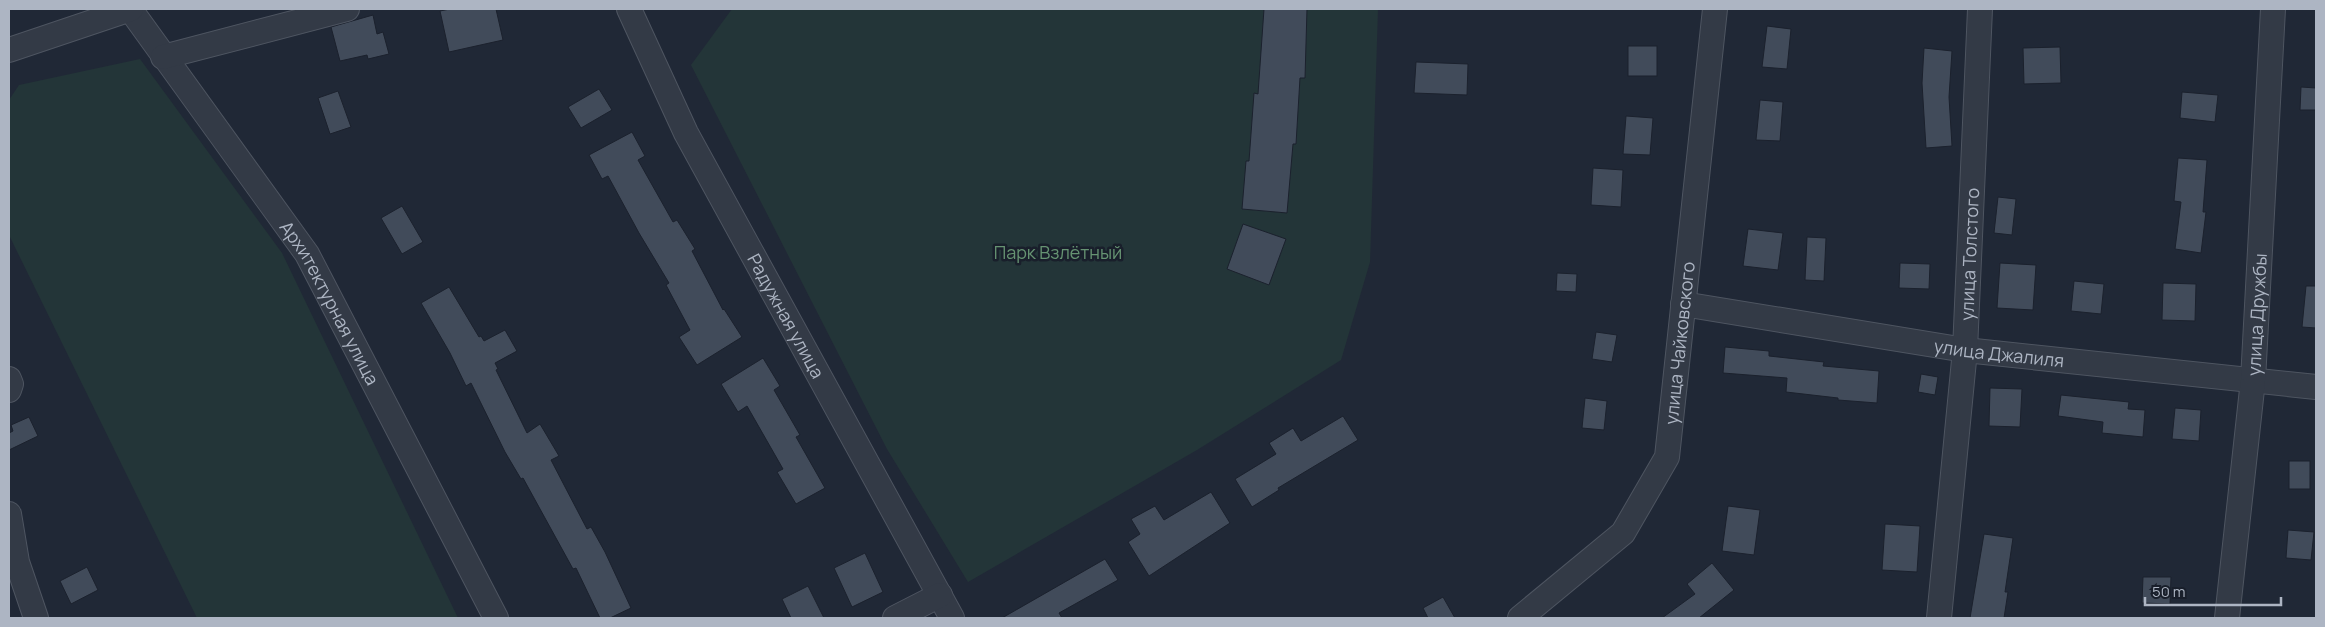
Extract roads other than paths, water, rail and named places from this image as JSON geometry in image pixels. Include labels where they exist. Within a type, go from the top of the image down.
[{"type":"street","points":[[9,50],[130,9]]},
{"type":"street","name":"Архитектурная улица","points":[[130,9],[307,254],[496,618]]},
{"type":"street","points":[[163,57],[347,9]]},
{"type":"street","name":"Радужная улица","points":[[629,9],[686,133],[952,618]]},
{"type":"street","name":"улица Чайковского","points":[[1520,618],[1623,533],[1667,457],[1715,9]]},
{"type":"street","name":"улица Толстого","points":[[1939,618],[1965,350],[1980,9]]},
{"type":"street","name":"улица Дружбы","points":[[2228,618],[2253,380],[2273,9]]},
{"type":"street","name":"улица Джалиля","points":[[1683,304],[1965,350],[2316,387]]},
{"type":"street","points":[[9,379],[11,384],[9,390]]},
{"type":"street","points":[[9,514],[17,562],[36,618]]},
{"type":"street","points":[[895,618],[940,595]]},
{"type":"park label","name":"Парк Взлётный","points":[[1058,252]]}]
